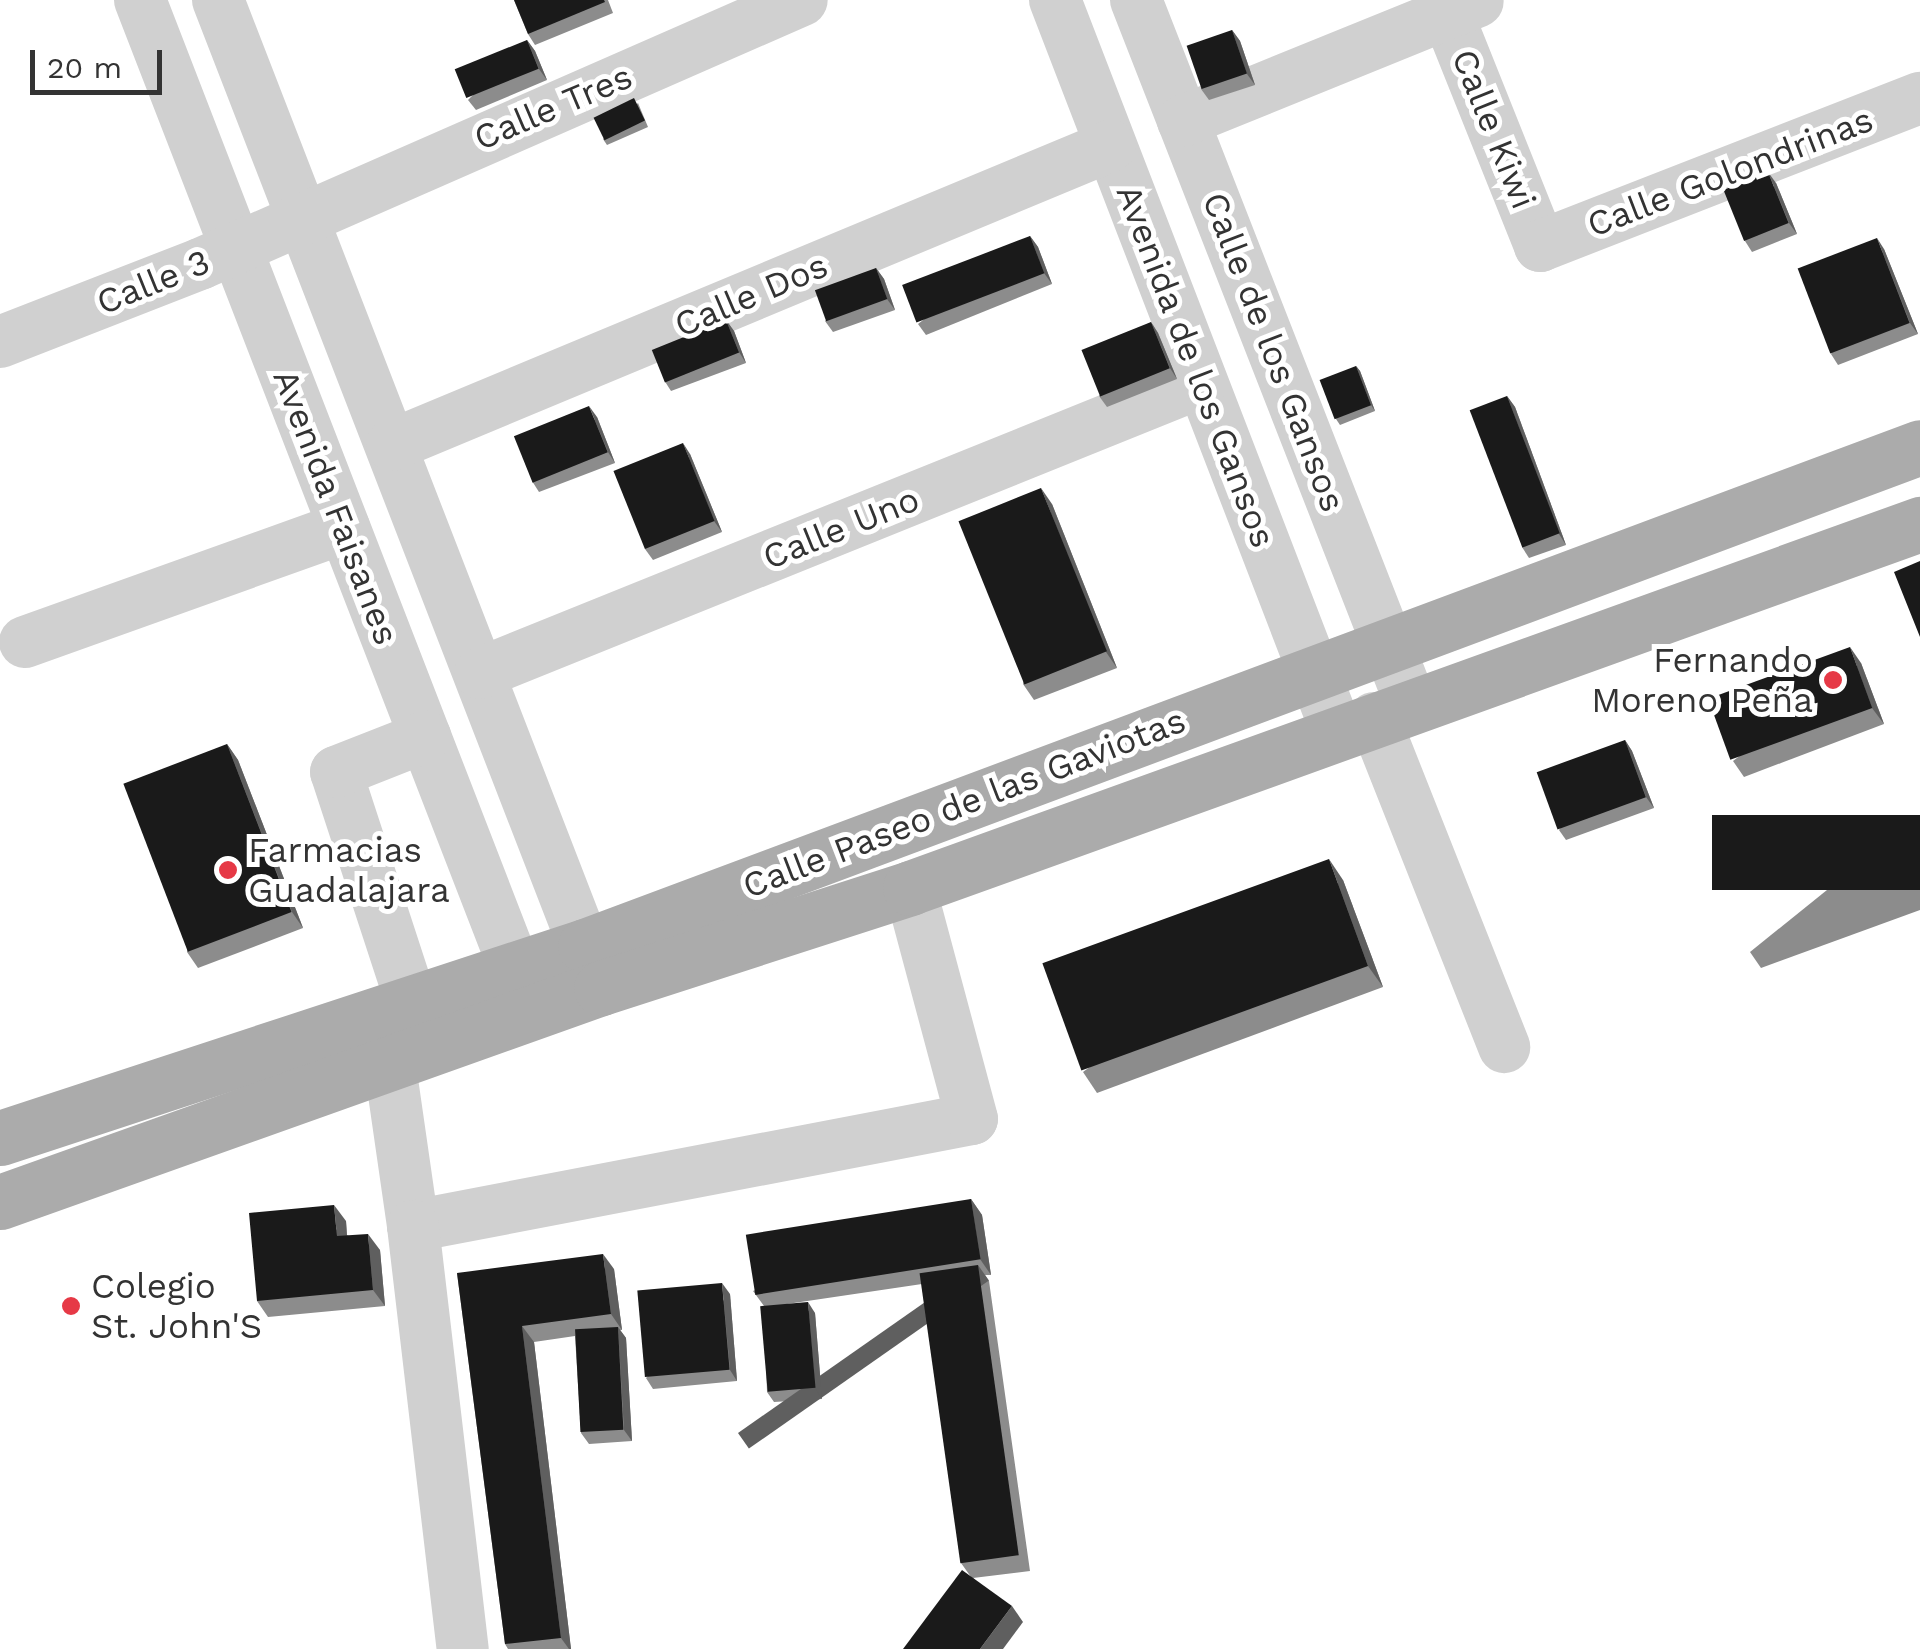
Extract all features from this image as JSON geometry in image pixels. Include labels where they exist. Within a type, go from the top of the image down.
[{"type":"main road","name":"Calle Paseo de las Gaviotas","points":[[0,1202],[390,1066],[524,992],[1313,670],[1920,447]]},
{"type":"main road","name":"Calle Paseo de las Gaviotas","points":[[592,967],[910,888],[1920,524]]},
{"type":"main road","name":"Calle Paseo de las Gaviotas","points":[[0,1138],[412,1004],[524,992]]},
{"type":"street","name":"Avenida Faisanes","points":[[140,0],[524,992]]},
{"type":"street","points":[[218,0],[592,967]]},
{"type":"street","name":"Calle Tres","points":[[303,215],[802,0]]},
{"type":"street","name":"Avenida de los Gansos","points":[[1054,0],[1313,670],[1374,718]]},
{"type":"street","name":"Calle de los Gansos","points":[[1136,0],[1388,645],[1374,718]]},
{"type":"street","points":[[1184,121],[1463,6]]},
{"type":"street","name":"Calle Kiwi","points":[[1463,6],[1540,246]]},
{"type":"street","name":"Calle Golondrinas","points":[[1540,246],[1920,98]]},
{"type":"street","name":"Calle Dos","points":[[392,445],[1110,146]]},
{"type":"street","name":"Calle 3","points":[[0,342],[235,248],[303,215]]},
{"type":"street","name":"Calle Uno","points":[[480,673],[1202,382]]},
{"type":"street","points":[[26,642],[344,528]]},
{"type":"street","points":[[1374,718],[1504,1047]]},
{"type":"street","points":[[412,1004],[336,772],[425,737]]},
{"type":"street","points":[[413,1226],[972,1119],[910,888]]},
{"type":"street","points":[[390,1066],[463,1649]]},
{"type":"building","points":[[514,0],[604,0],[605,2],[528,34]]},
{"type":"building","points":[[1232,30],[1247,73],[1202,89],[1187,46]]},
{"type":"building","points":[[527,40],[539,69],[466,98],[455,69]]},
{"type":"building","points":[[634,98],[645,120],[605,140],[594,118]]},
{"type":"building","points":[[1768,172],[1789,223],[1744,241],[1723,190]]},
{"type":"building","points":[[1030,236],[1044,273],[916,322],[902,285]]},
{"type":"building","points":[[1877,238],[1910,323],[1830,353],[1798,268]]},
{"type":"building","points":[[876,268],[887,299],[826,321],[815,290]]},
{"type":"building","points":[[726,320],[739,352],[665,382],[652,350]]},
{"type":"building","points":[[1151,322],[1170,368],[1100,396],[1081,350]]},
{"type":"building","points":[[1356,366],[1371,405],[1335,419],[1320,380]]},
{"type":"building","points":[[1507,396],[1560,533],[1522,548],[1470,410]]},
{"type":"building","points":[[589,406],[608,452],[533,483],[514,436]]},
{"type":"building","points":[[683,443],[714,521],[645,549],[613,471]]},
{"type":"building","points":[[1041,488],[1107,651],[1024,685],[958,521]]},
{"type":"building","points":[[1920,561],[1920,637],[1894,572]]},
{"type":"building","points":[[1850,647],[1872,708],[1730,760],[1708,699]]},
{"type":"building","points":[[1625,740],[1646,797],[1558,829],[1537,772]]},
{"type":"building","points":[[227,744],[292,912],[188,952],[123,784]]},
{"type":"building","points":[[1712,815],[1920,815],[1920,890],[1712,890]]},
{"type":"building","points":[[1329,859],[1368,966],[1081,1070],[1042,963]]},
{"type":"building","points":[[971,1199],[981,1259],[755,1295],[746,1235]]},
{"type":"building","points":[[334,1205],[337,1236],[368,1234],[373,1290],[257,1301],[249,1213]]},
{"type":"building","points":[[603,1254],[611,1314],[522,1326],[561,1638],[505,1644],[457,1273]]},
{"type":"building","points":[[978,1265],[1019,1555],[960,1563],[920,1273]]},
{"type":"building","points":[[722,1283],[730,1370],[645,1377],[637,1290]]},
{"type":"building","points":[[808,1302],[815,1388],[768,1392],[760,1306]]},
{"type":"building","points":[[618,1327],[623,1430],[580,1432],[575,1329]]},
{"type":"building","points":[[962,1570],[1012,1606],[980,1649],[903,1649]]},
{"type":"place","name":"Fernando Moreno Peña","points":[[1833,680]]},
{"type":"place","name":"Farmacias Guadalajara","points":[[228,870]]},
{"type":"place","name":"Colegio St. John'S","points":[[71,1306]]}]
